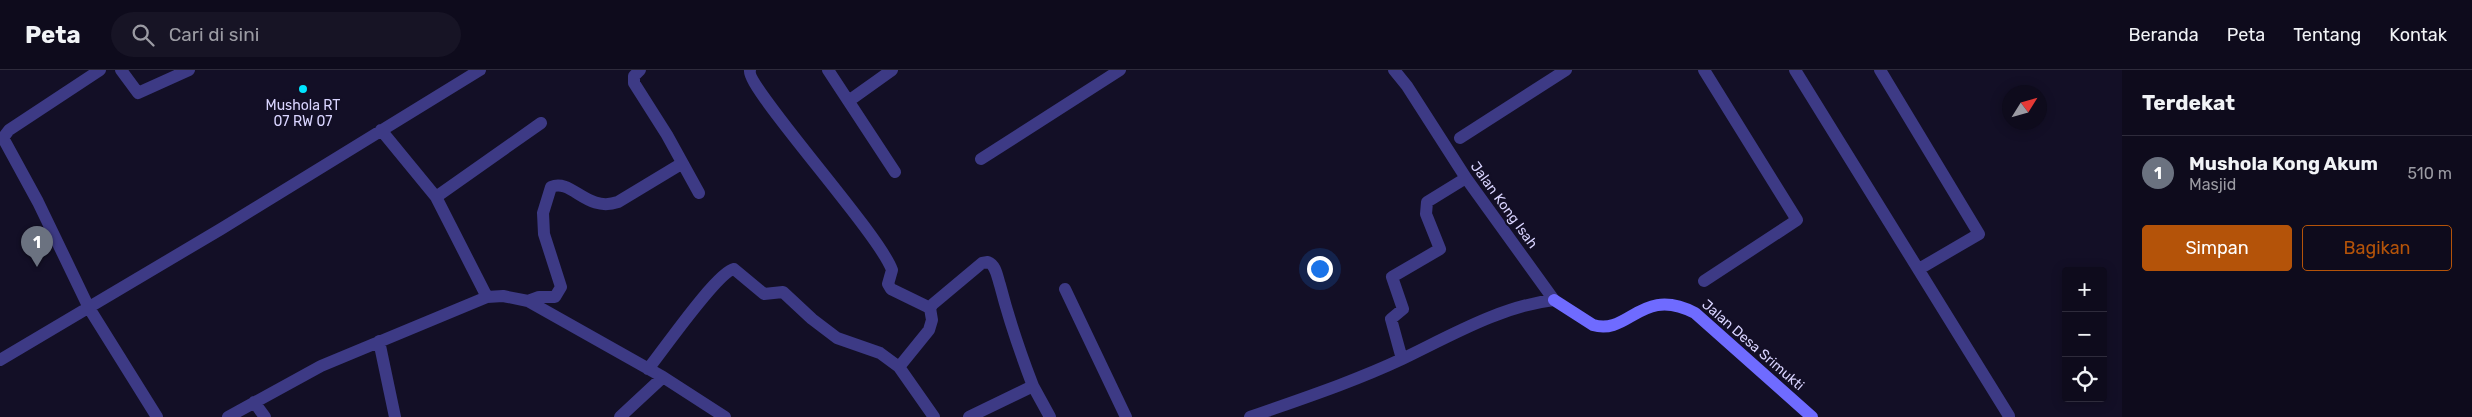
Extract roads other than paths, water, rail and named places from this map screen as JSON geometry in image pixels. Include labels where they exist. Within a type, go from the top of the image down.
[{"type":"street","points":[[100,70],[9,130],[3,138],[38,202],[88,308],[157,417]]},
{"type":"street","points":[[121,70],[138,93],[189,70]]},
{"type":"street","points":[[640,70],[634,76],[634,83],[667,135],[681,164],[700,193]]},
{"type":"street","points":[[750,70],[750,78],[774,112],[874,238],[892,270],[888,282],[891,289],[930,308]]},
{"type":"street","points":[[828,70],[850,100],[896,172]]},
{"type":"street","points":[[850,100],[892,70]]},
{"type":"street","points":[[981,159],[1120,70]]},
{"type":"street","name":"Jalan Kong Isah","points":[[1394,70],[1407,86],[1466,178],[1554,300],[1593,325],[1600,327],[1614,324]]},
{"type":"street","points":[[1460,138],[1566,70]]},
{"type":"street","points":[[1704,70],[1797,220],[1704,281]]},
{"type":"street","points":[[1795,70],[2009,416]]},
{"type":"street","points":[[1880,70],[1979,234],[1919,269]]},
{"type":"street","points":[[0,360],[478,71]]},
{"type":"street","points":[[436,197],[541,123]]},
{"type":"street","points":[[381,130],[436,197],[487,297]]},
{"type":"street","points":[[528,301],[555,297],[561,287],[544,234],[543,213],[551,187],[562,186],[597,204],[608,206],[632,194],[681,164]]},
{"type":"street","points":[[1402,359],[1391,319],[1403,309],[1392,277],[1440,249],[1426,214],[1427,202],[1466,178]]},
{"type":"street","points":[[930,308],[982,263],[990,262],[997,274],[1011,327],[1033,386],[1050,417]]},
{"type":"street","points":[[648,369],[694,309],[726,272],[732,270],[764,294],[783,292],[812,319],[837,338],[880,353],[899,368],[934,417]]},
{"type":"street","points":[[1065,289],[1126,417]]},
{"type":"street","points":[[228,417],[321,366],[487,297],[503,296],[528,301],[663,377],[725,417]]},
{"type":"street","points":[[1250,417],[1317,394],[1529,304],[1554,300]]},
{"type":"street","name":"Jalan Desa Srimukti","points":[[1614,324],[1658,304],[1680,305],[1695,312],[1812,417]]},
{"type":"street","points":[[899,368],[929,330],[932,320],[930,308]]},
{"type":"street","points":[[379,341],[395,417]]},
{"type":"street","points":[[620,417],[663,377]]},
{"type":"street","points":[[969,417],[1033,386]]},
{"type":"street","points":[[254,402],[265,417]]},
{"type":"place","name":"Mushola RT 07 RW 07","points":[[303,89]]},
{"type":"place","name":"Mushola Kong Akum","points":[[37,267]]}]
